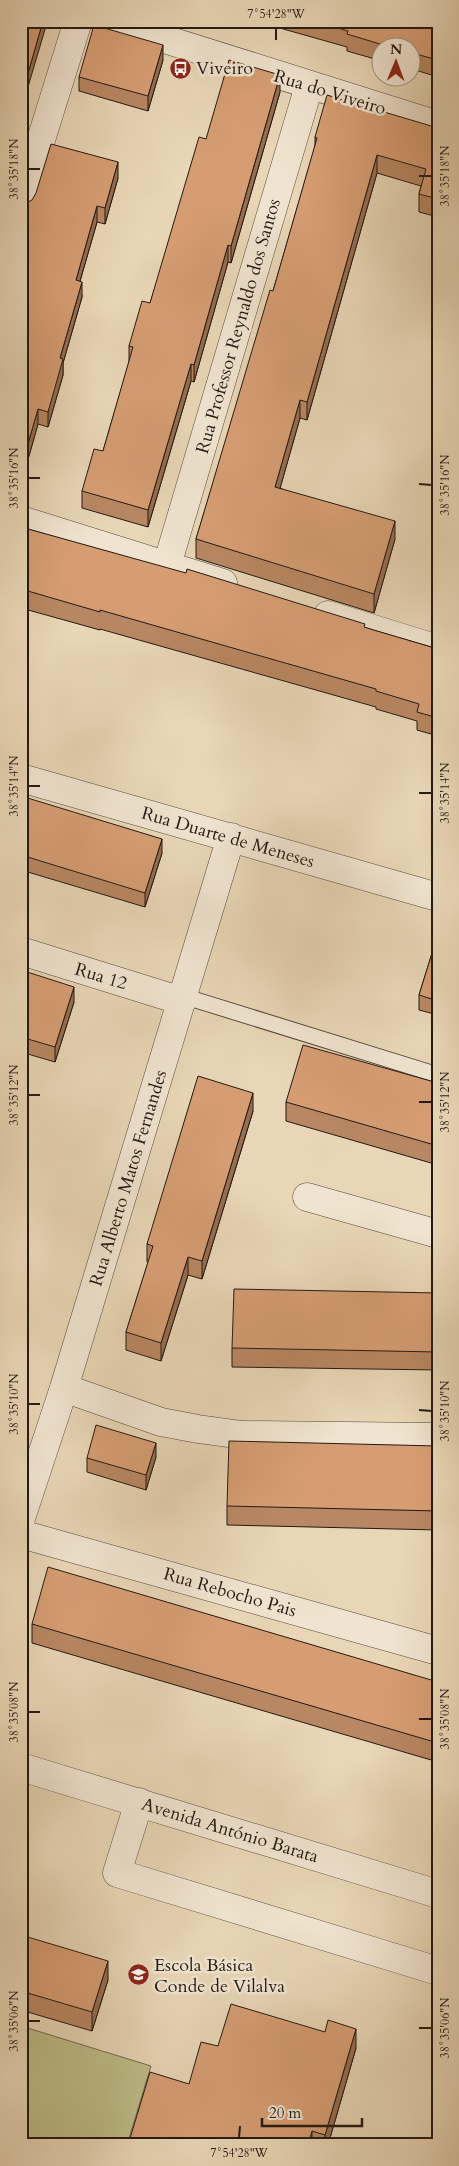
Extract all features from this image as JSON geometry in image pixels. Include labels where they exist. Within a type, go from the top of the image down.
[{"type":"street","points":[[21,204],[78,21]]},
{"type":"street","name":"Rua do Viveiro","points":[[107,21],[438,126]]},
{"type":"street","name":"Rua Professor Reynaldo dos Santos","points":[[167,566],[309,86]]},
{"type":"street","points":[[21,520],[251,592]]},
{"type":"street","points":[[307,609],[438,649]]},
{"type":"street","name":"Rua Duarte de Meneses","points":[[21,778],[436,892]]},
{"type":"street","name":"Rua Alberto Matos Fernandes","points":[[21,1518],[64,1388],[231,837]]},
{"type":"street","name":"Rua 12","points":[[21,951],[182,998]]},
{"type":"street","points":[[307,1197],[438,1234]]},
{"type":"street","points":[[64,1388],[161,1422],[198,1429],[242,1434],[438,1437]]},
{"type":"street","name":"Rua Rebocho Pais","points":[[21,1534],[438,1651]]},
{"type":"street","name":"Avenida António Barata","points":[[21,1767],[438,1894]]},
{"type":"street","points":[[139,1802],[117,1873],[438,1970]]},
{"type":"lane","points":[[182,998],[438,1075]]},
{"type":"shaded area","points":[[21,2026],[151,2066],[127,2145],[21,2145]]},
{"type":"building","points":[[21,21],[43,21],[22,94],[25,95],[21,109]]},
{"type":"building","points":[[314,21],[438,21],[438,60],[422,56],[422,38],[372,38],[372,42],[347,34],[348,31]]},
{"type":"building","points":[[94,25],[163,45],[148,96],[79,77]]},
{"type":"building","points":[[229,60],[280,75],[231,246],[228,245],[194,365],[191,364],[148,510],[82,491],[94,449],[103,451],[133,347],[129,346],[142,301],[150,303],[199,137],[206,139]]},
{"type":"building","points":[[327,95],[438,128],[438,199],[419,194],[426,169],[377,155],[307,402],[300,400],[275,487],[395,521],[374,594],[196,539],[270,290],[273,291],[317,138],[315,137]]},
{"type":"building","points":[[51,144],[118,162],[105,208],[97,206],[76,280],[82,282],[60,358],[63,359],[48,412],[38,409],[21,468],[21,203],[24,204],[32,200],[36,193]]},
{"type":"building","points":[[21,527],[186,573],[187,569],[365,624],[364,627],[438,649],[438,718],[417,712],[419,704],[376,691],[376,689],[21,589]]},
{"type":"building","points":[[438,567],[438,586],[433,585]]},
{"type":"building","points":[[21,796],[162,839],[145,893],[21,855]]},
{"type":"building","points":[[438,934],[438,1001],[419,995]]},
{"type":"building","points":[[21,970],[74,987],[55,1047],[21,1037]]},
{"type":"building","points":[[303,1045],[438,1083],[438,1146],[286,1102]]},
{"type":"building","points":[[198,1076],[253,1093],[202,1261],[188,1257],[161,1343],[126,1332],[153,1246],[147,1244]]},
{"type":"building","points":[[234,1289],[438,1293],[438,1352],[232,1348]]},
{"type":"building","points":[[96,1425],[156,1443],[146,1475],[87,1458]]},
{"type":"building","points":[[229,1441],[438,1446],[438,1511],[227,1506]]},
{"type":"building","points":[[48,1567],[438,1682],[438,1743],[32,1624]]},
{"type":"building","points":[[21,1935],[108,1961],[92,2012],[21,1991]]},
{"type":"building","points":[[231,2004],[325,2032],[328,2020],[356,2029],[325,2135],[312,2131],[308,2145],[128,2145],[150,2072],[189,2084],[201,2042],[218,2046]]},
{"type":"place","name":"Viveiro","points":[[180,68]]},
{"type":"place","name":"Escola Básica Conde de Vilalva","points":[[138,1975]]}]
